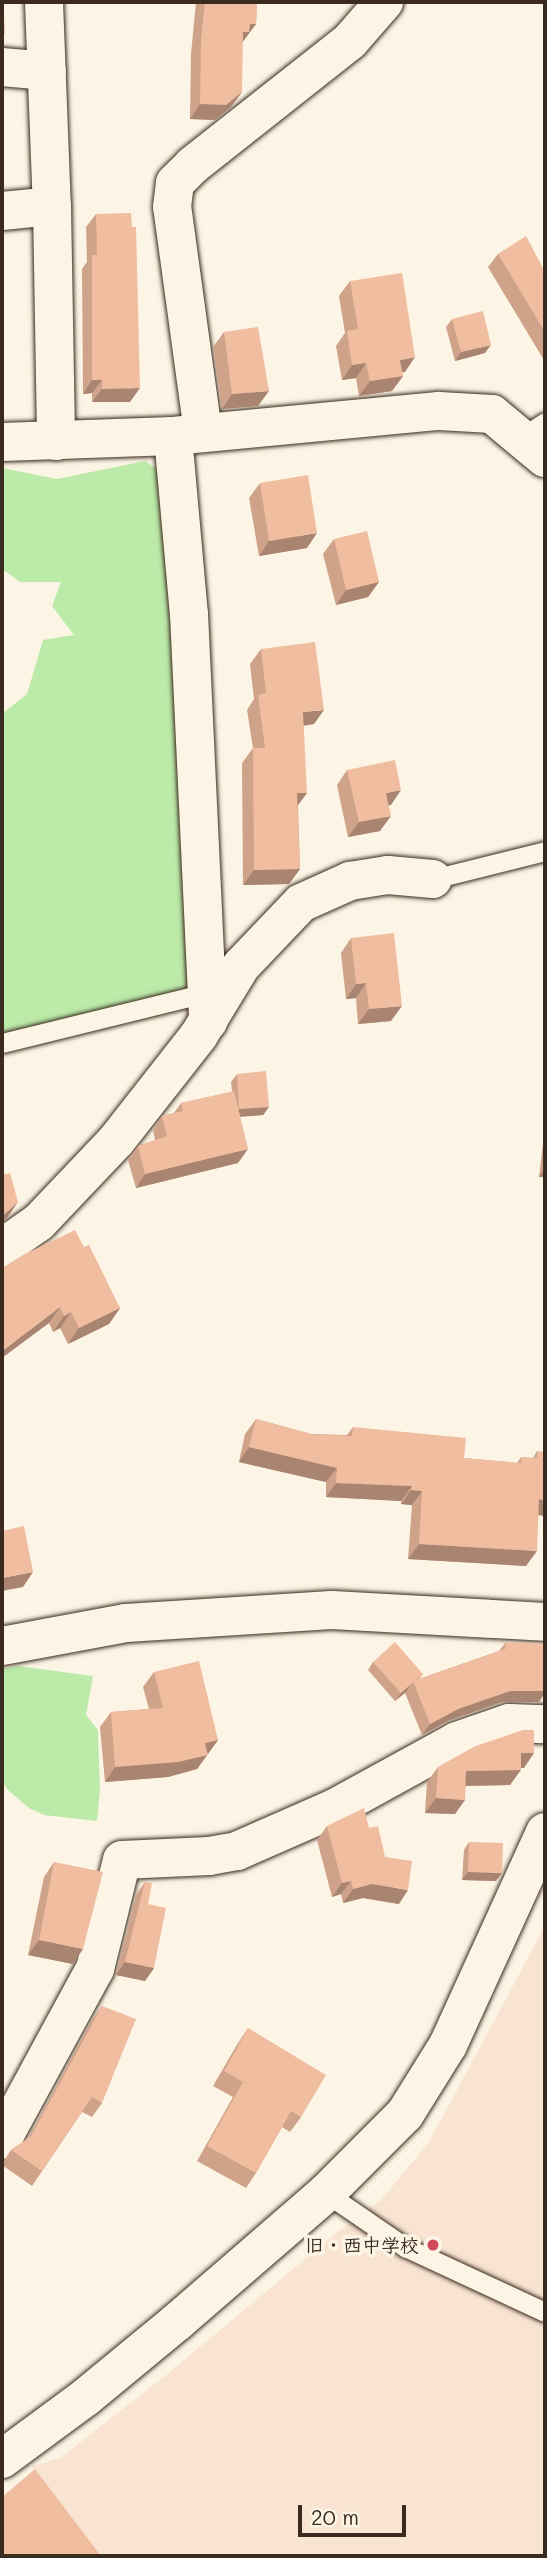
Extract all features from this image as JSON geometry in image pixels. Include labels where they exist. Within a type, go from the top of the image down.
[{"type":"street","points":[[44,2],[52,206],[55,441]]},
{"type":"street","points":[[207,1008],[189,614],[188,434],[172,207],[175,183],[193,164],[349,41],[384,2]]},
{"type":"street","points":[[2,67],[47,71]]},
{"type":"street","points":[[2,211],[52,206]]},
{"type":"street","points":[[2,442],[188,434],[439,411],[492,414],[538,439]]},
{"type":"street","points":[[2,1248],[39,1222],[116,1141],[207,1008],[241,966],[301,903],[350,881],[388,875],[433,879]]},
{"type":"street","points":[[2,1646],[126,1623],[332,1610],[545,1622]]},
{"type":"street","points":[[2,2140],[95,1969],[122,1860],[209,1856],[237,1851],[335,1808],[457,1741],[509,1723],[545,1724]]},
{"type":"street","points":[[2,2459],[96,2389],[327,2193],[405,2114],[448,2045],[545,1832]]},
{"type":"lane","points":[[433,879],[545,851]]},
{"type":"lane","points":[[2,1043],[207,1008]]},
{"type":"lane","points":[[327,2193],[405,2247],[545,2312]]},
{"type":"shaded area","name":"旧・西中学校","points":[[545,1926],[545,2556],[94,2556],[32,2466],[60,2458],[166,2375],[335,2234],[381,2200],[429,2142]]},
{"type":"green space","points":[[145,461],[164,474],[188,963],[187,1007],[154,1017],[119,1007],[2,1035],[2,714],[27,694],[43,640],[74,635],[52,606],[61,582],[20,582],[2,569],[2,468],[57,479]]},
{"type":"green space","points":[[18,1666],[93,1676],[86,1715],[98,1730],[100,1791],[97,1821],[44,1815],[29,1808],[2,1782],[2,1669]]},
{"type":"building","points":[[2,2],[5,33],[2,35]]},
{"type":"building","points":[[205,2],[257,2],[256,24],[250,24],[249,32],[243,32],[242,92],[226,105],[200,104],[201,39]]},
{"type":"building","points":[[131,213],[132,227],[136,227],[140,388],[102,389],[102,380],[92,380],[92,255],[97,255],[96,214]]},
{"type":"building","points":[[526,236],[545,272],[545,332],[498,254]]},
{"type":"building","points":[[402,273],[415,357],[400,360],[403,376],[370,381],[366,363],[352,365],[347,331],[358,329],[350,281]]},
{"type":"building","points":[[483,311],[491,345],[461,352],[452,319]]},
{"type":"building","points":[[258,327],[269,391],[232,394],[224,332]]},
{"type":"building","points":[[308,475],[317,533],[269,541],[260,483]]},
{"type":"building","points":[[367,531],[379,582],[346,590],[334,539]]},
{"type":"building","points":[[315,642],[324,710],[303,712],[307,793],[297,793],[300,869],[254,870],[253,748],[265,748],[258,695],[266,693],[261,649]]},
{"type":"building","points":[[395,760],[401,790],[386,793],[391,816],[359,822],[347,770]]},
{"type":"building","points":[[394,933],[402,1006],[369,1009],[366,983],[356,984],[351,938]]},
{"type":"building","points":[[266,1071],[269,1107],[239,1109],[237,1074]]},
{"type":"building","points":[[234,1091],[248,1149],[145,1174],[138,1146],[167,1136],[162,1116],[183,1111],[181,1103]]},
{"type":"building","points":[[10,1173],[18,1202],[2,1216],[2,1175]]},
{"type":"building","points":[[75,1230],[84,1247],[89,1245],[120,1308],[79,1328],[71,1312],[64,1316],[60,1307],[2,1351],[2,1268]]},
{"type":"building","points":[[256,1419],[311,1434],[352,1436],[353,1427],[466,1438],[464,1458],[521,1463],[521,1457],[537,1458],[537,1451],[545,1452],[545,1500],[539,1499],[537,1551],[419,1544],[422,1491],[411,1490],[412,1486],[336,1483],[337,1468],[249,1447]]},
{"type":"building","points":[[24,1526],[33,1572],[2,1578],[2,1531]]},
{"type":"building","points":[[395,1642],[423,1674],[401,1693],[373,1662]]},
{"type":"building","points":[[506,1642],[545,1644],[545,1691],[510,1691],[458,1709],[430,1724],[413,1681],[505,1649]]},
{"type":"building","points":[[199,1661],[218,1740],[205,1743],[208,1755],[178,1762],[115,1767],[111,1712],[163,1708],[154,1672]]},
{"type":"building","points":[[523,1730],[534,1730],[534,1753],[521,1753],[521,1770],[466,1771],[465,1800],[436,1798],[438,1767],[476,1746]]},
{"type":"building","points":[[364,1808],[369,1828],[378,1826],[385,1857],[412,1861],[408,1890],[372,1884],[353,1889],[351,1881],[342,1883],[327,1826]]},
{"type":"building","points":[[469,1842],[503,1843],[502,1873],[468,1872]]},
{"type":"building","points":[[54,1862],[103,1872],[83,1949],[39,1940]]},
{"type":"building","points":[[145,1882],[152,1883],[148,1904],[166,1908],[154,1968],[125,1962]]},
{"type":"building","points":[[102,2006],[136,2019],[102,2103],[92,2097],[42,2171],[11,2150],[31,2136]]},
{"type":"building","points":[[248,2028],[326,2075],[301,2117],[291,2111],[256,2173],[207,2146],[243,2082],[224,2071]]},
{"type":"building","points":[[35,2469],[101,2556],[2,2556],[2,2497]]},
{"type":"place","name":"旧・西中学校","points":[[433,2245]]}]
